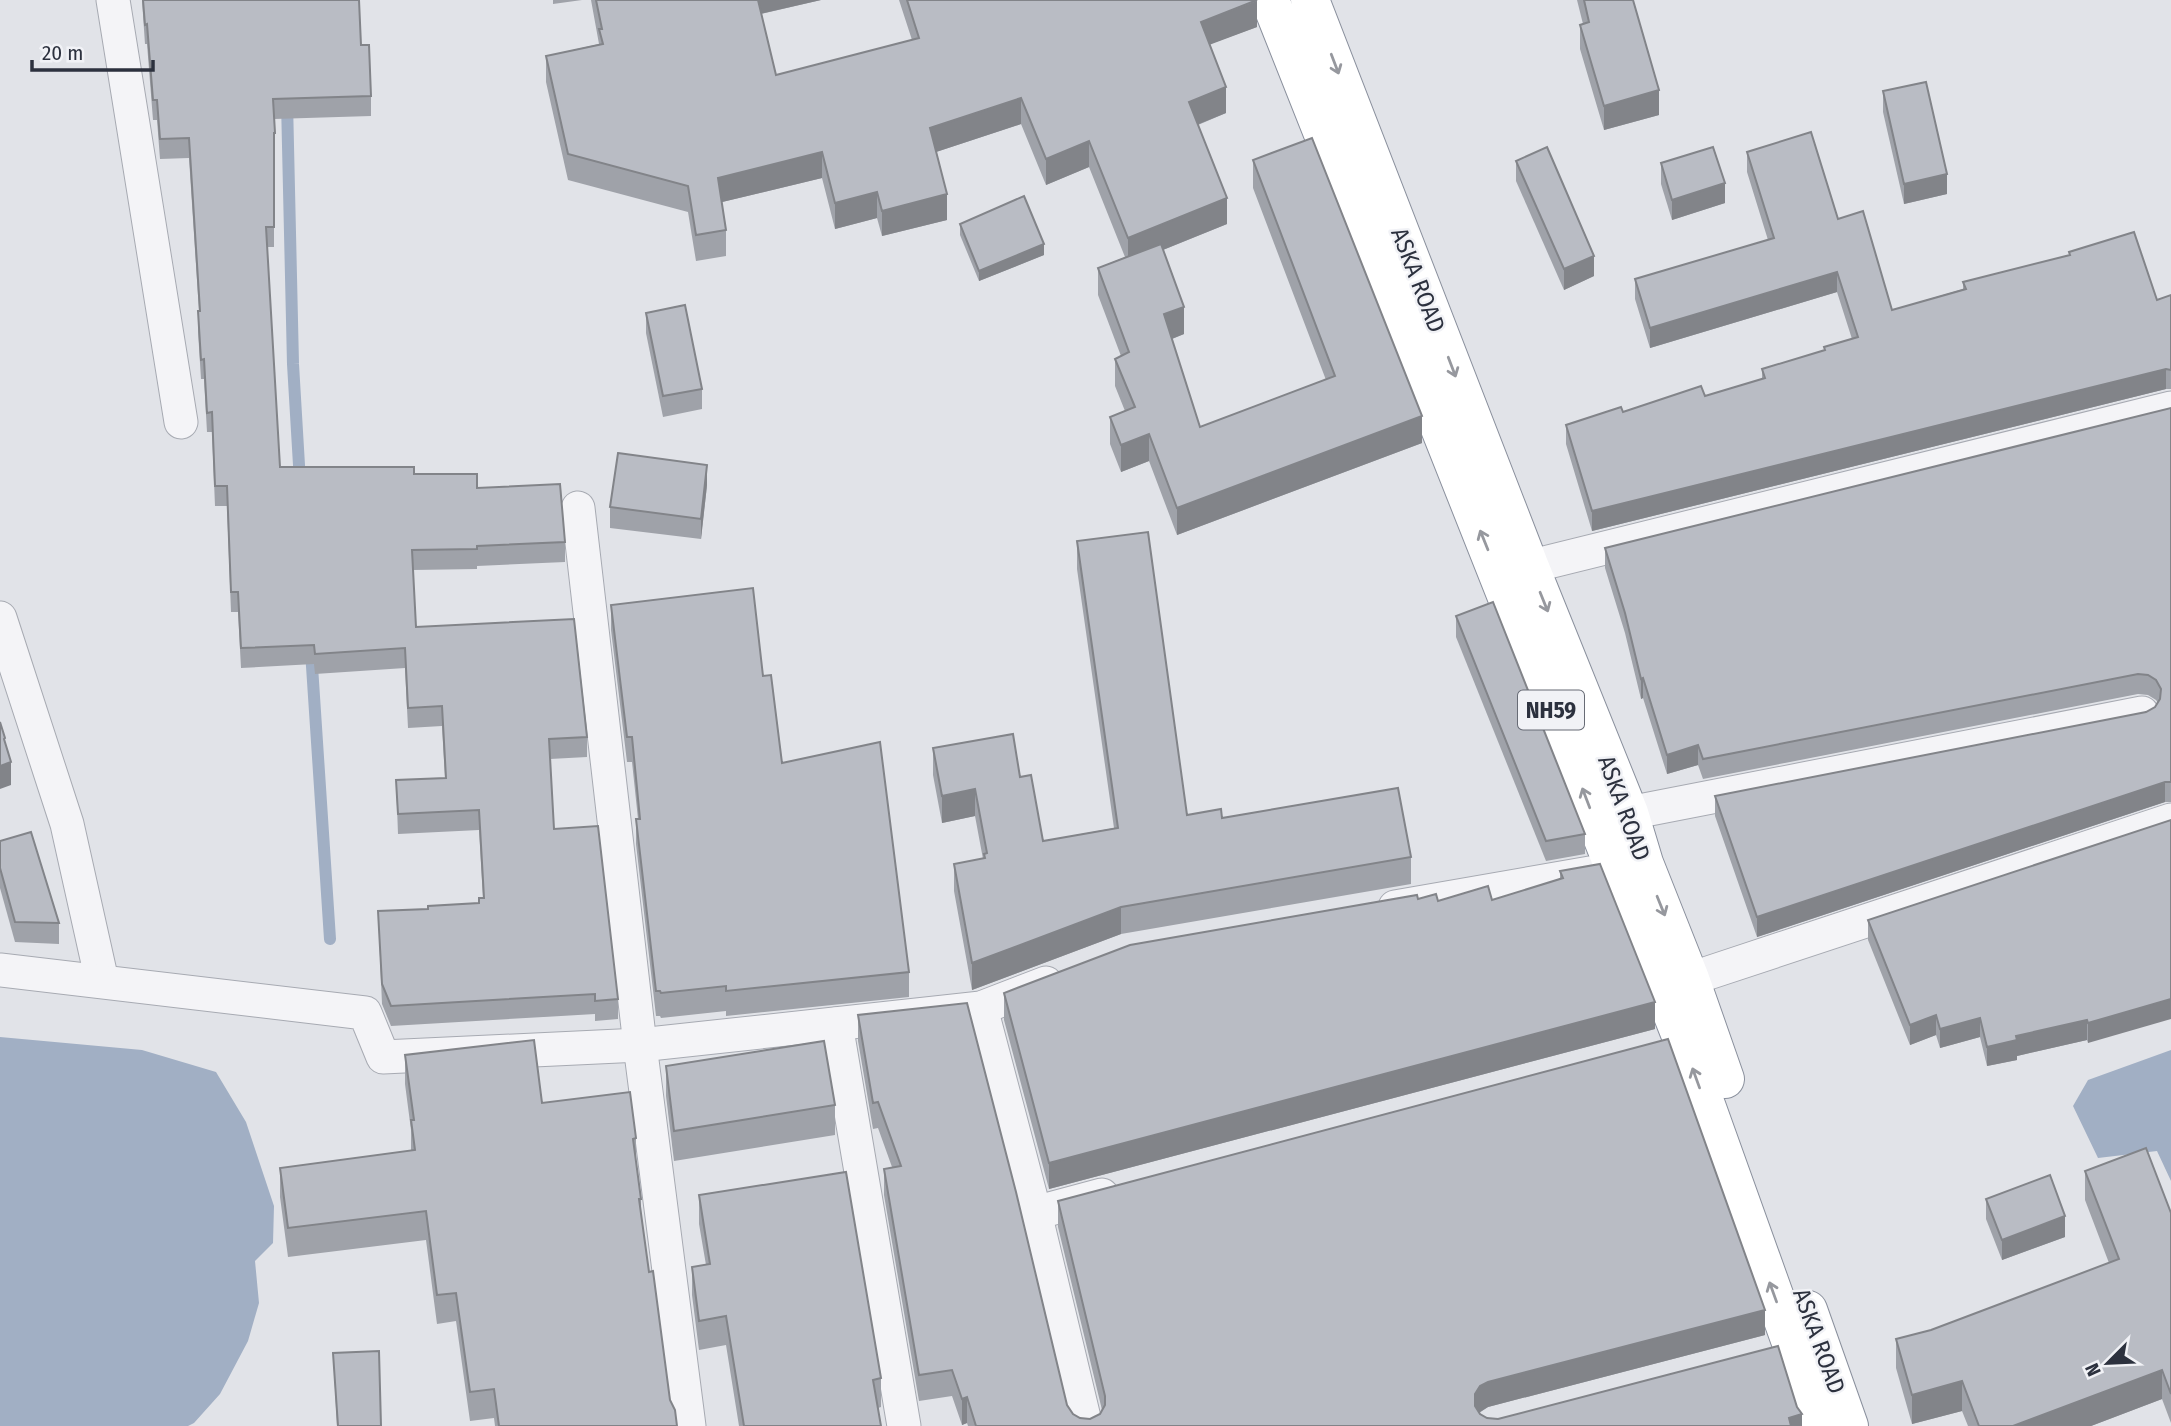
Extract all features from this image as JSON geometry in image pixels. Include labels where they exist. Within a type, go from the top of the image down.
[{"type":"highway","name":"NH59","points":[[1270,0],[1513,570],[1614,869],[1669,1044],[1780,1351],[1818,1426]]},
{"type":"highway","name":"ASKA ROAD","points":[[1310,0],[1513,570],[1629,813],[1644,863],[1690,979],[1849,1426]]},
{"type":"street","points":[[113,0],[181,422]]},
{"type":"street","points":[[1513,570],[2171,408]]},
{"type":"street","points":[[578,508],[640,1045],[689,1426]]},
{"type":"street","points":[[0,618],[67,824],[102,981]]},
{"type":"street","points":[[1369,911],[1614,869],[1629,813],[2142,713]]},
{"type":"street","points":[[1690,979],[2171,820]]},
{"type":"street","points":[[0,970],[365,1013],[383,1057],[640,1045],[981,1008],[1073,973]]},
{"type":"street","points":[[981,1008],[1035,1213],[1086,1426]]},
{"type":"street","points":[[836,1024],[904,1426]]},
{"type":"street","points":[[1035,1213],[1129,1188]]},
{"type":"water","points":[[0,1037],[142,1050],[216,1072],[246,1122],[274,1206],[273,1243],[255,1261],[259,1303],[248,1341],[220,1394],[194,1423],[188,1426],[0,1426]]},
{"type":"water","points":[[2171,1050],[2171,1181],[2157,1151],[2098,1158],[2073,1106],[2088,1080]]},
{"type":"building","points":[[143,0],[359,0],[361,45],[369,45],[371,96],[273,99],[274,227],[266,227],[280,467],[414,467],[414,474],[477,474],[477,488],[560,484],[565,542],[477,546],[477,549],[412,550],[416,627],[574,619],[587,737],[549,739],[554,829],[598,826],[618,999],[595,1001],[595,994],[391,1006],[382,984],[378,911],[479,903],[479,898],[484,898],[479,810],[398,814],[396,780],[446,778],[442,706],[408,708],[405,648],[315,654],[314,645],[241,648],[238,592],[231,592],[227,486],[215,486],[212,412],[207,413],[204,359],[201,360],[189,138],[160,139],[157,100],[153,100]]},
{"type":"building","points":[[596,0],[758,0],[776,75],[919,38],[907,0],[1257,0],[1201,22],[1226,87],[1189,102],[1227,198],[1128,238],[1089,141],[1046,159],[1021,98],[930,128],[947,194],[882,211],[877,192],[835,203],[822,152],[718,178],[726,230],[696,235],[688,186],[568,154],[546,56],[603,44]]},
{"type":"building","points":[[1584,0],[1633,0],[1659,90],[1604,106],[1580,25],[1589,22]]},
{"type":"building","points":[[1926,82],[1947,174],[1904,184],[1883,91]]},
{"type":"building","points":[[1811,132],[1838,219],[1863,211],[1892,310],[1966,289],[1963,282],[2070,255],[2069,252],[2134,232],[2157,300],[2171,295],[2171,370],[2166,369],[1592,511],[1566,425],[1621,407],[1623,412],[1701,386],[1705,396],[1765,378],[1762,369],[1858,337],[1837,272],[1650,328],[1635,279],[1774,238],[1747,152]]},
{"type":"building","points":[[1312,138],[1422,416],[1177,508],[1149,434],[1121,445],[1110,417],[1135,407],[1115,359],[1129,352],[1098,268],[1161,244],[1184,307],[1164,314],[1200,427],[1335,376],[1253,160]]},
{"type":"building","points":[[1547,147],[1594,256],[1564,269],[1516,161]]},
{"type":"building","points":[[1713,147],[1725,183],[1672,200],[1661,163]]},
{"type":"building","points":[[1024,196],[1044,244],[979,271],[960,224]]},
{"type":"building","points":[[685,305],[702,389],[663,396],[646,313]]},
{"type":"building","points":[[2171,408],[2171,782],[1757,917],[1715,796],[2146,712],[2155,707],[2160,699],[2161,689],[2156,680],[2148,675],[2138,674],[1703,759],[1698,745],[1667,755],[1643,678],[1641,679],[1605,548]]},
{"type":"building","points":[[618,453],[707,465],[701,519],[610,507]]},
{"type":"building","points":[[1148,532],[1187,815],[1221,809],[1222,818],[1398,788],[1411,857],[1121,907],[972,963],[954,864],[985,858],[984,854],[987,853],[975,789],[942,796],[933,748],[1013,734],[1020,777],[1031,775],[1043,841],[1118,828],[1077,541]]},
{"type":"building","points":[[753,588],[763,676],[771,675],[782,763],[880,742],[909,972],[726,991],[726,986],[661,993],[656,991],[636,819],[640,819],[632,737],[627,737],[611,605]]},
{"type":"building","points":[[1493,602],[1585,834],[1546,841],[1456,616]]},
{"type":"building","points":[[0,722],[11,762],[0,766]]},
{"type":"building","points":[[2171,820],[2171,999],[2088,1023],[2087,1020],[2016,1036],[2017,1040],[1987,1047],[1980,1018],[1940,1029],[1936,1015],[1910,1025],[1868,920]]},
{"type":"building","points":[[31,832],[59,923],[15,922],[0,868],[0,841]]},
{"type":"building","points":[[1600,864],[1655,1002],[1049,1163],[1004,993],[1130,945],[1417,895],[1418,899],[1436,894],[1438,901],[1488,886],[1492,900],[1563,878],[1560,871]]},
{"type":"building","points":[[967,1003],[1067,1405],[1073,1414],[1080,1418],[1090,1419],[1100,1414],[1105,1405],[1105,1396],[1058,1201],[1668,1039],[1765,1310],[1488,1382],[1480,1386],[1475,1394],[1475,1406],[1480,1414],[1487,1418],[1498,1419],[1778,1346],[1797,1407],[1802,1414],[1789,1418],[1791,1426],[976,1426],[967,1397],[962,1399],[952,1370],[919,1375],[884,1169],[901,1166],[878,1102],[873,1103],[858,1015]]},
{"type":"building","points":[[534,1040],[542,1103],[630,1092],[636,1138],[633,1139],[639,1199],[649,1272],[653,1271],[670,1400],[675,1410],[677,1426],[499,1426],[494,1389],[470,1392],[456,1293],[437,1295],[426,1211],[288,1228],[280,1168],[415,1150],[411,1120],[414,1120],[405,1055]]},
{"type":"building","points":[[824,1041],[835,1105],[674,1131],[666,1066]]},
{"type":"building","points":[[2146,1148],[2171,1213],[2171,1394],[2162,1370],[2013,1426],[1979,1426],[1962,1381],[1912,1395],[1896,1339],[1931,1330],[2119,1259],[2085,1171]]},
{"type":"building","points":[[846,1172],[881,1378],[873,1380],[881,1426],[744,1426],[726,1316],[699,1321],[692,1267],[710,1264],[699,1195]]},
{"type":"building","points":[[2050,1175],[2065,1216],[2002,1240],[1986,1199]]},
{"type":"building","points":[[379,1351],[381,1426],[338,1426],[333,1353]]},
{"type":"waterway","points":[[287,102],[293,364],[300,482]]},
{"type":"waterway","points":[[311,651],[330,939]]}]
